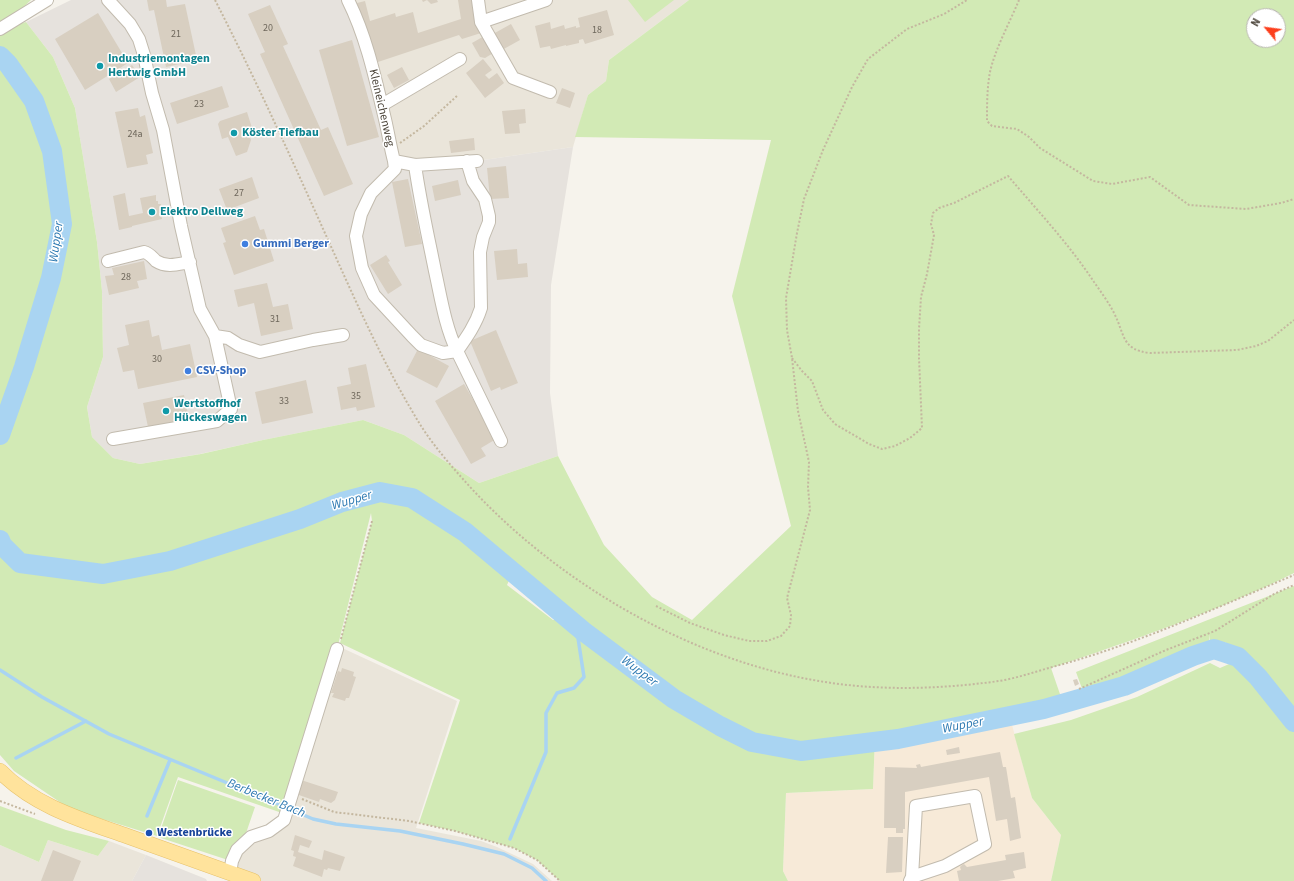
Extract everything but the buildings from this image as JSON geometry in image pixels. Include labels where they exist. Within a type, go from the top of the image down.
[{"type":"main road","points":[[0,771],[10,782],[40,801],[72,816],[158,847],[229,877],[253,881]]},
{"type":"street","points":[[0,29],[47,0]]},
{"type":"street","points":[[108,0],[130,24],[141,44],[152,93],[163,130],[181,226],[200,309],[215,336],[231,409],[217,421],[113,439]]},
{"type":"street","name":"Kleineichenweg","points":[[348,0],[353,9],[370,59],[394,161],[415,165],[472,161],[472,181],[485,199],[488,208],[489,222],[483,237],[480,252],[480,312],[468,336],[457,351]]},
{"type":"street","points":[[478,0],[481,22],[512,78],[550,92]]},
{"type":"street","points":[[481,22],[546,0]]},
{"type":"street","points":[[382,105],[460,60]]},
{"type":"street","points":[[394,161],[395,169],[371,193],[361,214],[356,236],[362,268],[374,295],[421,345],[443,354],[457,351]]},
{"type":"street","points":[[415,165],[422,210],[443,310],[452,340],[502,441]]},
{"type":"street","points":[[108,261],[144,252],[148,253],[161,264],[167,266],[190,262]]},
{"type":"street","points":[[215,336],[228,338],[239,345],[260,352],[343,335]]},
{"type":"street","points":[[229,877],[232,861],[237,850],[251,837],[269,831],[284,820],[337,649]]},
{"type":"street","points":[[975,796],[984,844],[945,866],[911,879],[916,806],[975,796]]},
{"type":"path","points":[[215,0],[288,150],[380,351],[419,423],[445,459],[476,494],[504,522],[565,572],[632,614],[696,645],[742,662],[786,674],[824,682],[873,687],[929,688],[1003,680],[1084,658],[1166,628],[1294,575]]},
{"type":"path","points":[[656,606],[690,623],[724,635],[749,641],[767,641],[781,636],[790,626],[791,615],[787,598],[810,510],[808,487],[809,462],[798,411],[787,330],[786,298],[804,199],[823,150],[852,87],[868,59],[907,29],[944,14],[967,0]]},
{"type":"path","points":[[1019,0],[995,55],[990,71],[987,121],[992,126],[1017,129],[1040,148],[1093,181],[1112,184],[1150,177],[1189,205],[1246,209],[1281,203],[1294,199]]},
{"type":"path","points":[[389,143],[402,143],[458,95]]},
{"type":"path","points":[[792,358],[812,381],[823,410],[835,424],[869,444],[882,449],[895,446],[910,438],[922,428],[918,358],[919,329],[921,297],[934,236],[931,224],[933,212],[1008,176],[1077,257],[1114,314],[1126,341],[1138,352],[1150,353],[1237,350],[1256,346],[1268,341],[1294,320]]},
{"type":"path","points":[[337,649],[372,521]]},
{"type":"path","points":[[1079,689],[1166,650],[1215,631],[1274,594],[1294,585]]},
{"type":"path","points":[[290,798],[334,812],[409,821],[455,831],[514,848],[538,860],[560,881]]},
{"type":"path","points":[[0,801],[39,816]]},
{"type":"shaded area","points":[[71,0],[348,0],[395,161],[477,161],[573,147],[551,285],[550,393],[558,456],[479,483],[404,435],[363,420],[200,454],[140,464],[113,458],[92,437],[87,407],[103,357],[102,291],[97,242],[75,108],[53,57],[26,22]]},
{"type":"shaded area","points":[[348,0],[689,0],[609,60],[606,81],[588,95],[573,147],[477,161],[394,161]]},
{"type":"shaded area","points":[[340,647],[457,701],[416,828],[481,841],[497,847],[533,864],[552,881],[232,881],[236,863],[246,845],[287,821]]},
{"type":"shaded area","points":[[1009,714],[1032,798],[1061,835],[1051,881],[788,881],[783,871],[786,793],[873,789],[875,736],[930,731]]},
{"type":"shaded area","points":[[48,840],[98,856],[109,841],[146,855],[132,881],[0,881],[0,845],[39,862]]},
{"type":"shaded area","points":[[146,855],[206,879],[207,881],[132,881]]},
{"type":"green space","points":[[0,0],[31,0],[0,29]]},
{"type":"green space","points":[[628,0],[674,0],[645,22]]},
{"type":"green space","points":[[689,0],[1294,0],[1294,573],[1204,613],[1051,668],[1062,700],[1009,714],[930,731],[875,736],[873,789],[786,793],[783,871],[788,881],[560,881],[537,860],[514,848],[455,831],[419,823],[460,700],[340,643],[372,521],[371,513],[337,649],[282,813],[178,777],[157,836],[70,809],[14,771],[0,755],[0,30],[26,22],[53,57],[75,108],[97,242],[102,291],[103,357],[87,407],[92,437],[113,458],[140,464],[201,454],[363,420],[404,435],[479,483],[558,456],[604,545],[652,597],[692,620],[791,526],[732,296],[771,140],[575,137],[588,95],[606,81],[609,60]],"holes":[[[511,576],[631,655],[673,689],[574,620],[553,620],[507,585]]]},
{"type":"green space","points":[[1294,586],[1294,881],[1051,881],[1061,835],[1032,798],[1014,734],[1071,720],[1137,697],[1210,663],[1220,668],[1245,657],[1234,647],[1224,642],[1210,643],[1210,634],[1209,643],[1103,689],[1084,694],[1076,672]]},
{"type":"green space","points":[[178,780],[255,807],[245,836],[228,860],[158,837]]},
{"type":"green space","points":[[0,806],[66,830],[109,841],[98,856],[48,840],[39,862],[0,845]]},
{"type":"waterway","name":"Wupper","points":[[0,56],[8,64],[34,101],[52,151],[62,224],[51,278],[24,367],[0,435]]},
{"type":"waterway","name":"Wupper","points":[[0,540],[2,545],[20,563],[103,574],[170,561],[300,519],[342,502],[380,492],[412,498],[465,532],[583,631],[674,699],[720,726],[752,742],[801,751],[898,739],[1044,709],[1124,686],[1193,656],[1214,649],[1238,657],[1258,677],[1294,722]]},
{"type":"waterway","points":[[510,839],[546,752],[546,713],[557,693],[574,688],[584,677],[578,638],[583,631]]},
{"type":"waterway","name":"Berbecker Bach","points":[[0,670],[42,697],[109,734],[313,819],[336,824],[400,831],[504,854],[532,868],[546,881]]},
{"type":"waterway","points":[[16,758],[86,721]]},
{"type":"waterway","points":[[147,816],[170,760]]},
{"type":"place","name":"Industriemontagen Hertwig GmbH","points":[[100,66]]},
{"type":"place","name":"Köster Tiefbau","points":[[234,133]]},
{"type":"place","name":"Elektro Dellweg","points":[[152,212]]},
{"type":"place","name":"Gummi Berger","points":[[245,244]]},
{"type":"place","name":"CSV-Shop","points":[[188,371]]},
{"type":"place","name":"Wertstoffhof Hückeswagen","points":[[166,411]]},
{"type":"place","name":"Westenbrücke","points":[[149,833]]}]
